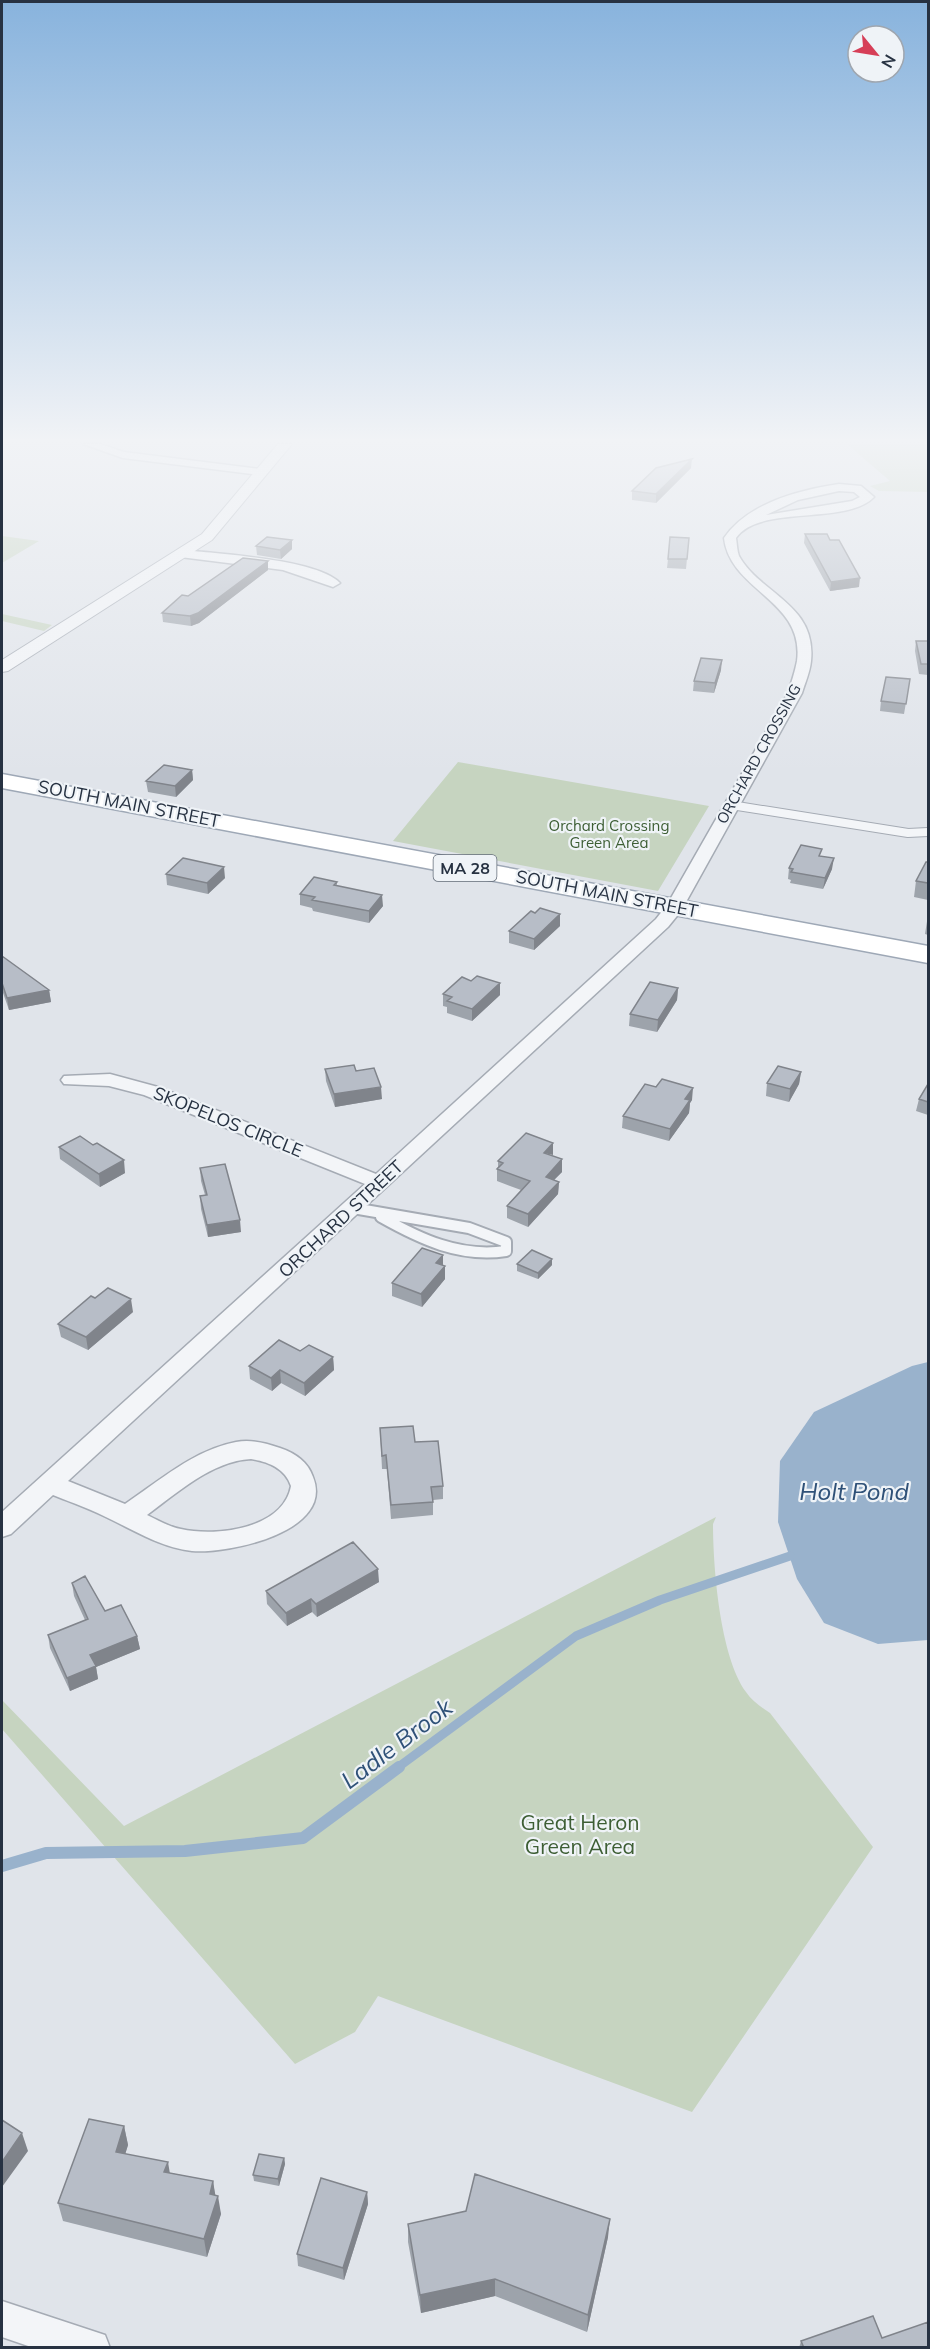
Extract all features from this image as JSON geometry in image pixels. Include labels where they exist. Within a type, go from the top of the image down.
[{"type":"main road","name":"SOUTH MAIN STREET","points":[[2,781],[928,955]]},
{"type":"street","points":[[2,667],[184,554],[303,571],[324,577],[333,583]]},
{"type":"street","name":"ORCHARD CROSSING","points":[[675,907],[730,805],[795,693],[802,675],[806,654],[803,635],[784,605],[734,558],[733,554]]},
{"type":"street","name":"ORCHARD STREET","points":[[2,1527],[654,931],[675,907]]},
{"type":"street","name":"SKOPELOS CIRCLE","points":[[71,1080],[110,1080],[151,1091],[380,1183]]},
{"type":"street","points":[[49,1484],[177,1538],[193,1541],[232,1538],[279,1523],[292,1513],[300,1499],[303,1485],[299,1472],[288,1461],[273,1453],[255,1450],[237,1451],[203,1466],[127,1515]]},
{"type":"street","points":[[2,2319],[92,2348]]},
{"type":"lane","points":[[730,805],[908,833],[928,832]]},
{"type":"lane","points":[[353,1208],[381,1217],[428,1221],[489,1233],[506,1242],[506,1251],[490,1255],[465,1252],[404,1231],[381,1217]]},
{"type":"green space","points":[[2,554],[18,554],[2,563]]},
{"type":"green space","points":[[2,614],[52,625],[44,631],[2,621]]},
{"type":"green space","name":"Orchard Crossing Green Area","points":[[458,762],[709,806],[658,891],[393,841]]},
{"type":"green space","name":"Great Heron Green Area","points":[[716,1517],[713,1524],[713,1542],[720,1611],[724,1635],[737,1676],[748,1695],[770,1713],[873,1847],[692,2112],[378,1996],[355,2032],[295,2064],[2,1729],[2,1700],[124,1826]]},
{"type":"water","name":"Holt Pond","points":[[928,1362],[928,1640],[878,1644],[824,1623],[797,1579],[778,1522],[780,1461],[814,1412],[912,1366]]},
{"type":"building","points":[[668,554],[688,554],[687,559],[668,559]]},
{"type":"building","points":[[816,554],[847,554],[860,578],[831,582]]},
{"type":"building","points":[[243,558],[268,561],[198,613],[190,616],[162,613],[182,595],[188,596]]},
{"type":"building","points":[[916,641],[928,641],[928,664],[921,664]]},
{"type":"building","points":[[701,658],[722,660],[715,683],[694,681]]},
{"type":"building","points":[[886,677],[910,679],[906,704],[881,701]]},
{"type":"building","points":[[164,765],[192,770],[175,786],[146,781]]},
{"type":"building","points":[[801,845],[822,849],[819,856],[834,858],[825,878],[791,872],[793,869],[789,868]]},
{"type":"building","points":[[183,858],[224,867],[207,883],[166,874]]},
{"type":"building","points":[[928,862],[928,883],[916,881]]},
{"type":"building","points":[[314,877],[337,882],[334,885],[382,895],[369,911],[312,900],[315,897],[300,894]]},
{"type":"building","points":[[540,908],[560,914],[534,939],[509,931],[531,911],[535,913]]},
{"type":"building","points":[[2,956],[49,990],[7,998],[2,983]]},
{"type":"building","points":[[477,976],[500,983],[472,1009],[447,1001],[452,997],[443,994],[462,977],[471,981]]},
{"type":"building","points":[[650,982],[678,988],[658,1020],[630,1014]]},
{"type":"building","points":[[354,1065],[356,1071],[374,1068],[381,1087],[334,1094],[325,1069]]},
{"type":"building","points":[[778,1066],[801,1072],[790,1089],[767,1083]]},
{"type":"building","points":[[662,1079],[693,1088],[685,1099],[690,1100],[670,1129],[623,1116],[645,1084],[656,1087]]},
{"type":"building","points":[[928,1084],[928,1102],[919,1099]]},
{"type":"building","points":[[526,1133],[553,1143],[544,1153],[562,1159],[546,1177],[559,1182],[528,1214],[507,1206],[530,1181],[497,1169],[503,1163],[498,1161]]},
{"type":"building","points":[[80,1136],[93,1145],[97,1143],[124,1160],[99,1174],[59,1147]]},
{"type":"building","points":[[225,1164],[240,1220],[207,1225],[200,1196],[207,1195],[200,1168]]},
{"type":"building","points":[[422,1248],[443,1255],[436,1263],[445,1266],[421,1294],[392,1283]]},
{"type":"building","points":[[532,1250],[552,1259],[538,1273],[517,1264]]},
{"type":"building","points":[[108,1288],[131,1299],[86,1337],[58,1324],[91,1296],[95,1298]]},
{"type":"building","points":[[279,1340],[300,1351],[309,1345],[333,1357],[304,1383],[280,1370],[271,1378],[249,1366]]},
{"type":"building","points":[[413,1426],[415,1442],[438,1441],[443,1486],[431,1487],[433,1502],[391,1505],[386,1455],[382,1456],[380,1428]]},
{"type":"building","points":[[353,1542],[378,1569],[316,1604],[311,1599],[286,1613],[266,1591]]},
{"type":"building","points":[[85,1576],[105,1611],[121,1605],[137,1636],[90,1655],[96,1666],[67,1678],[48,1635],[88,1619],[72,1583]]},
{"type":"building","points":[[89,2119],[124,2126],[116,2152],[168,2162],[164,2172],[213,2181],[210,2194],[218,2196],[204,2239],[58,2203]]},
{"type":"building","points":[[2,2120],[22,2133],[2,2162]]},
{"type":"building","points":[[259,2154],[284,2158],[278,2179],[253,2175]]},
{"type":"building","points":[[475,2174],[610,2219],[588,2315],[495,2279],[420,2295],[408,2224],[466,2211]]},
{"type":"building","points":[[321,2178],[367,2192],[343,2268],[297,2254]]},
{"type":"building","points":[[873,2316],[882,2338],[928,2322],[928,2348],[804,2348],[801,2341]]},
{"type":"waterway","name":"Ladle Brook","points":[[397,1768],[576,1636],[660,1600],[790,1556]]},
{"type":"waterway","name":"Ladle Brook","points":[[2,1866],[46,1853],[185,1851],[303,1838],[399,1767]]}]
